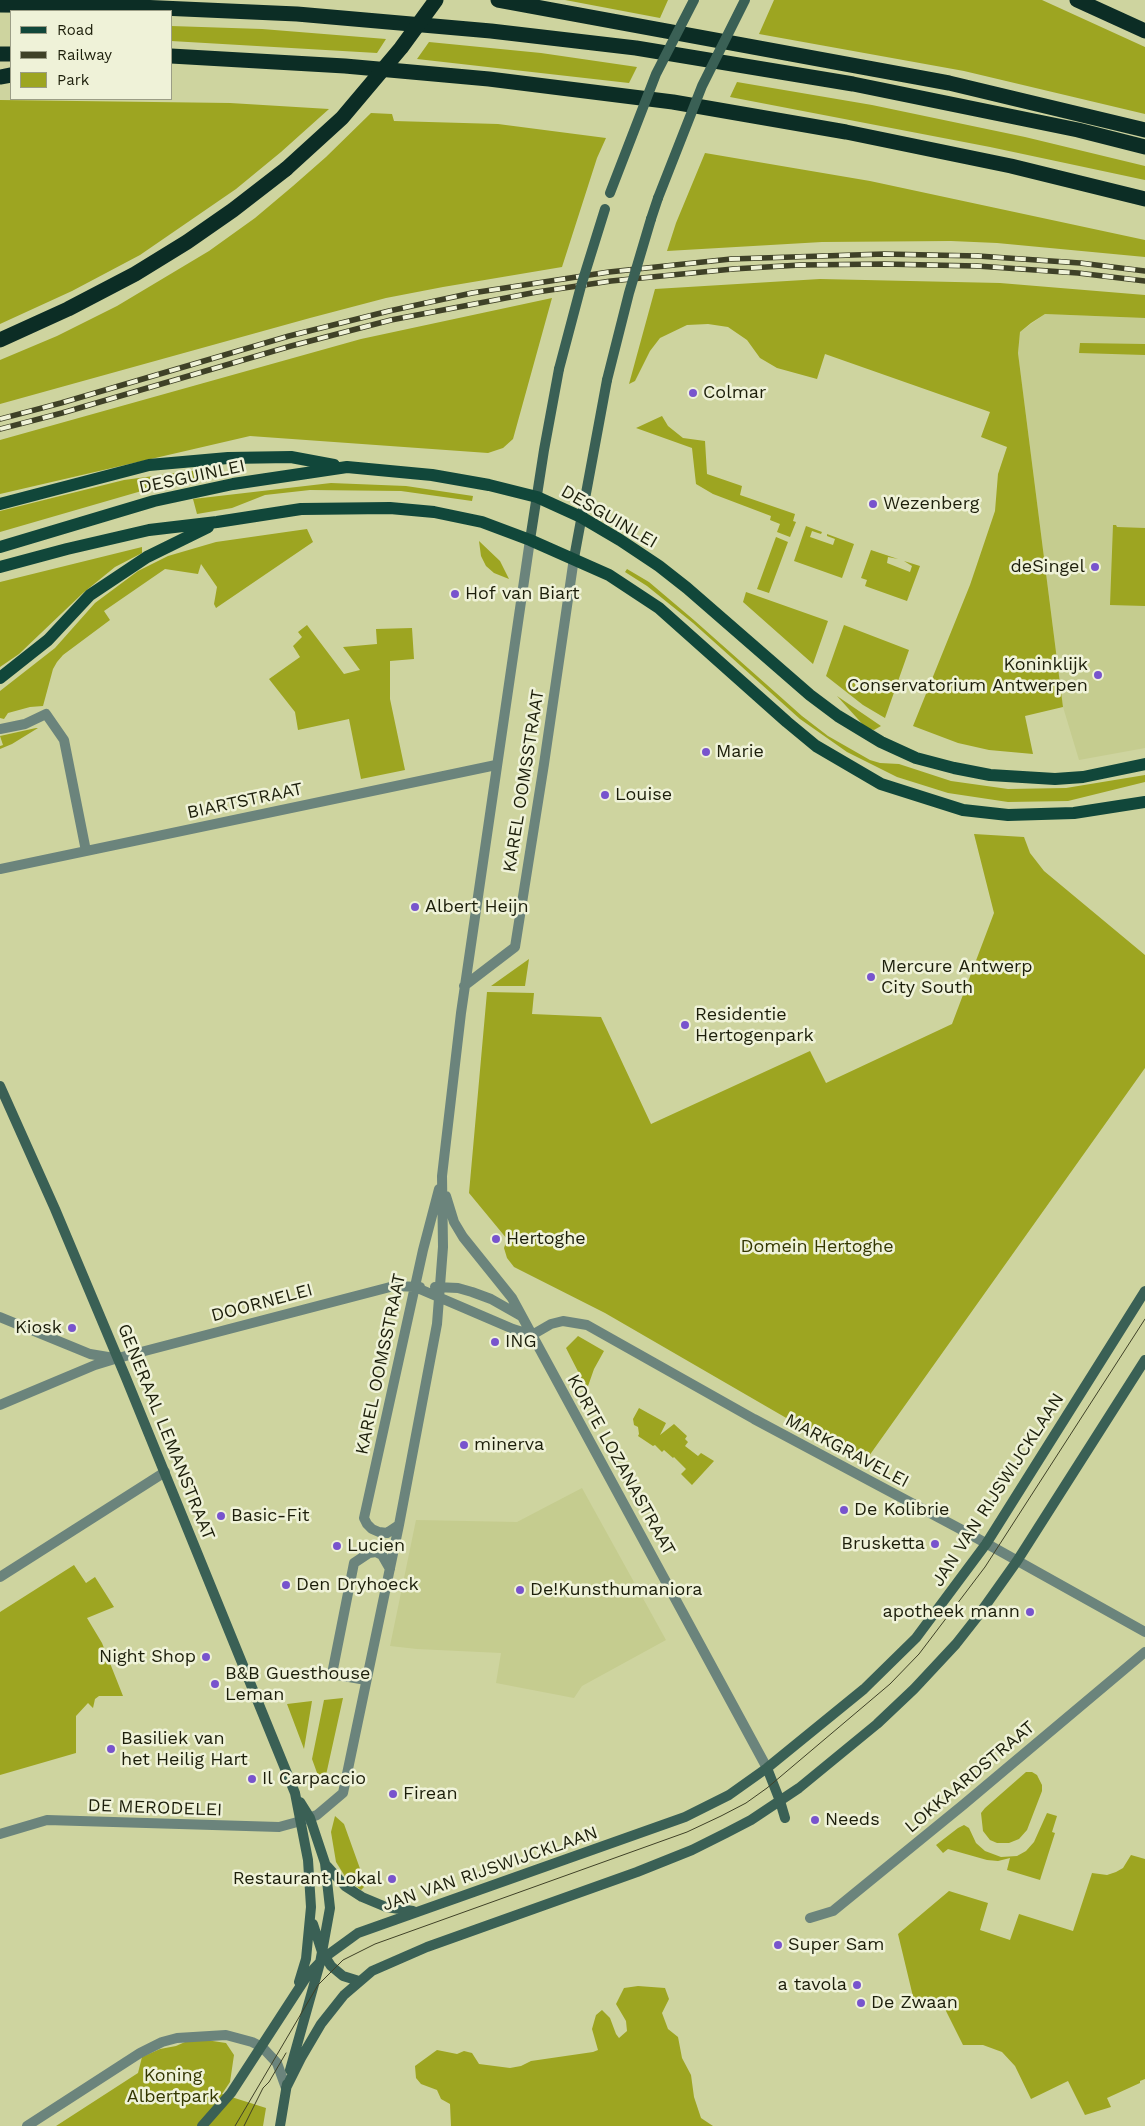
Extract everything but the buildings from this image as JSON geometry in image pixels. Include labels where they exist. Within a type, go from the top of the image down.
[{"type":"highway","points":[[0,340],[68,309],[135,274],[187,242],[233,210],[286,169],[342,118],[401,48],[436,0]]},
{"type":"highway","points":[[498,0],[949,84],[1145,130]]},
{"type":"highway","points":[[1077,0],[1145,31]]},
{"type":"highway","points":[[0,5],[116,6],[297,14],[491,31],[636,48],[853,84],[1078,130],[1145,147]]},
{"type":"highway","points":[[172,56],[355,67],[489,79],[673,102],[846,132],[1002,164],[1145,199]]},
{"type":"main road","points":[[530,540],[559,369],[581,286],[610,193],[656,74],[694,0]]},
{"type":"main road","points":[[574,558],[607,380],[629,293],[658,198],[702,86],[745,0]]},
{"type":"main road","points":[[0,504],[149,465],[228,458],[291,457],[347,467]]},
{"type":"main road","name":"DESGUINLEI","points":[[0,547],[154,501],[232,484],[347,467],[432,475],[489,485],[537,497],[581,517],[659,566],[810,695],[838,716],[880,742],[916,758],[954,768],[1017,778],[1054,780],[1083,777],[1145,764]]},
{"type":"main road","points":[[0,567],[149,530],[301,509],[410,509],[482,522],[574,558],[609,575],[659,608],[816,746],[881,784],[963,810],[1008,816],[1074,813],[1145,802]]},
{"type":"main road","points":[[0,678],[48,640],[90,596],[147,557],[217,522]]},
{"type":"main road","name":"GENERAAL LEMANSTRAAT","points":[[0,1086],[55,1209],[118,1358],[305,1820],[325,1863],[330,1908],[322,1958],[286,2088]]},
{"type":"main road","name":"JAN VAN RIJSWIJCKLAAN","points":[[202,2126],[231,2093],[293,1996],[322,1958],[358,1933],[676,1821],[729,1794],[767,1768],[864,1689],[916,1638],[986,1544],[1145,1291]]},
{"type":"main road","points":[[280,2126],[286,2088],[321,2024],[344,1995],[359,1981],[381,1966],[692,1850],[741,1826],[780,1801],[878,1724],[907,1696],[961,1637],[1017,1561],[1145,1360]]},
{"type":"main road","points":[[767,1768],[785,1818]]},
{"type":"main road","name":"GENERAAL LEMANSTRAAT","points":[[293,1996],[306,1959],[311,1916],[305,1820]]},
{"type":"main road","points":[[325,1863],[345,1886],[362,1897],[386,1907],[416,1912]]},
{"type":"main road","points":[[311,1916],[322,1958],[343,1976],[359,1981]]},
{"type":"street","name":"KAREL OOMSSTRAAT","points":[[399,1526],[387,1533],[379,1532],[372,1530],[364,1518],[415,1287],[442,1176],[464,986],[530,540]]},
{"type":"street","name":"KAREL OOMSSTRAAT","points":[[464,986],[514,947],[544,764],[574,558]]},
{"type":"street","points":[[0,729],[25,724],[46,714],[64,740],[86,851]]},
{"type":"street","points":[[0,723],[25,724]]},
{"type":"street","name":"BIARTSTRAAT","points":[[0,868],[496,765]]},
{"type":"street","name":"KAREL OOMSSTRAAT","points":[[442,1176],[448,1205],[454,1222],[463,1237],[503,1284],[521,1316]]},
{"type":"street","name":"KAREL OOMSSTRAAT","points":[[305,1820],[317,1815],[343,1793],[399,1526],[437,1324],[443,1247],[442,1176]]},
{"type":"street","name":"DOORNELEI","points":[[0,1405],[95,1365],[118,1358],[385,1288],[394,1286],[415,1287]]},
{"type":"street","points":[[415,1287],[440,1292],[512,1329],[532,1335]]},
{"type":"street","points":[[440,1292],[458,1288],[491,1299],[521,1316],[532,1335]]},
{"type":"street","points":[[0,1317],[90,1354],[118,1358]]},
{"type":"street","name":"MARKGRAVELEI","points":[[532,1335],[551,1324],[563,1321],[587,1325],[754,1419],[1145,1632]]},
{"type":"street","name":"KORTE LOZANASTRAAT","points":[[532,1335],[767,1768]]},
{"type":"street","points":[[0,1577],[165,1472]]},
{"type":"street","points":[[366,1680],[332,1674],[352,1572],[354,1563],[369,1553],[382,1555],[390,1568]]},
{"type":"street","name":"LOKKAARDSTRAAT","points":[[810,1918],[833,1911],[1145,1652]]},
{"type":"street","name":"DE MERODELEI","points":[[0,1834],[47,1820],[278,1827],[305,1820]]},
{"type":"street","points":[[27,2126],[140,2053],[162,2042],[193,2036],[226,2035],[240,2038],[262,2047],[277,2063],[286,2088]]},
{"type":"shaded area","points":[[1045,314],[1145,318],[1145,748],[1079,760],[1063,707],[1018,353],[1020,332]]},
{"type":"shaded area","name":"De!Kunsthumaniora","points":[[582,1488],[666,1640],[582,1686],[574,1698],[496,1683],[501,1653],[390,1646],[416,1520],[517,1522]]},
{"type":"green space","points":[[565,0],[668,0],[660,18]]},
{"type":"green space","points":[[774,0],[1042,0],[1145,47],[1145,114],[964,71],[759,34]]},
{"type":"green space","points":[[172,26],[262,29],[386,39],[377,53],[172,41]]},
{"type":"green space","points":[[429,42],[541,53],[637,67],[629,83],[417,59]]},
{"type":"green space","points":[[737,82],[872,105],[1025,137],[1145,166],[1145,180],[990,147],[730,97]]},
{"type":"green space","points":[[0,100],[230,103],[329,109],[236,189],[140,255],[72,291],[0,324]]},
{"type":"green space","points":[[371,113],[392,114],[394,121],[498,124],[606,138],[597,158],[562,267],[386,298],[0,404],[0,360],[57,336],[117,306],[209,251],[255,218],[293,186]]},
{"type":"green space","points":[[705,153],[870,181],[1145,240],[1145,257],[997,243],[951,241],[822,242],[667,251],[676,223]]},
{"type":"green space","points":[[820,279],[1000,283],[1145,295],[1145,318],[1045,314],[1020,332],[1018,353],[1063,707],[1025,716],[1033,754],[989,750],[958,743],[913,726],[970,585],[995,511],[998,474],[1007,447],[981,437],[990,412],[825,354],[817,379],[777,368],[760,358],[747,340],[728,327],[708,324],[687,325],[660,338],[650,351],[635,381],[629,384],[655,289]]},
{"type":"green space","points":[[552,298],[513,439],[503,448],[488,453],[250,436],[0,494],[0,440],[361,339]]},
{"type":"green space","points":[[1080,343],[1145,344],[1145,355],[1079,353]]},
{"type":"green space","points":[[662,416],[668,426],[683,438],[705,441],[707,474],[742,486],[740,495],[795,514],[793,521],[796,522],[790,537],[777,532],[780,524],[770,520],[771,516],[713,494],[696,484],[692,448],[636,428]]},
{"type":"green space","points":[[198,470],[201,476],[196,482],[145,490],[0,532],[0,511],[124,480]]},
{"type":"green space","points":[[331,483],[406,486],[473,496],[472,501],[401,491],[310,490],[265,495],[232,508],[197,514],[193,499]]},
{"type":"green space","points":[[1113,525],[1117,527],[1145,528],[1145,606],[1110,605]]},
{"type":"green space","points":[[806,526],[822,532],[821,534],[812,531],[810,537],[833,545],[835,539],[827,536],[827,534],[854,544],[842,578],[794,561]]},
{"type":"green space","points":[[307,529],[313,542],[216,608],[214,604],[217,587],[201,564],[198,574],[165,569],[104,611],[110,620],[63,655],[53,669],[43,706],[30,707],[8,713],[4,719],[0,718],[0,691],[55,648],[95,603],[138,571],[168,556],[216,542]]},
{"type":"green space","points":[[776,537],[788,542],[769,593],[757,589]]},
{"type":"green space","points":[[479,541],[500,561],[509,579],[494,573],[486,566],[481,556]]},
{"type":"green space","points":[[142,547],[142,553],[115,567],[83,593],[19,654],[0,667],[0,582]]},
{"type":"green space","points":[[871,550],[898,559],[888,557],[887,563],[910,572],[912,566],[904,561],[920,566],[907,601],[865,586],[867,580],[861,578]]},
{"type":"green space","points":[[627,569],[649,582],[802,716],[828,736],[870,760],[880,763],[899,764],[951,781],[1008,789],[1066,788],[1145,775],[1145,782],[1068,801],[1008,802],[948,793],[897,777],[847,752],[800,719],[693,623],[647,586],[625,572]]},
{"type":"green space","points":[[746,592],[828,621],[813,664],[743,602]]},
{"type":"green space","points":[[307,625],[344,674],[360,670],[343,647],[377,644],[376,629],[412,628],[414,659],[390,661],[390,699],[405,770],[361,779],[349,719],[298,730],[295,712],[269,679],[300,657],[293,646],[302,637],[298,632]]},
{"type":"green space","points":[[844,625],[909,650],[885,718],[863,705],[826,676]]},
{"type":"green space","points":[[837,696],[881,726],[874,730],[866,728]]},
{"type":"green space","points":[[38,728],[0,749],[0,746],[3,745],[0,736]]},
{"type":"green space","name":"Domein Hertoghe","points":[[974,834],[1024,837],[1030,853],[1044,871],[1145,955],[1145,1068],[864,1463],[605,1313],[514,1267],[507,1258],[504,1248],[507,1239],[469,1193],[487,992],[534,993],[532,1014],[601,1017],[651,1124],[810,1051],[826,1083],[952,1024],[994,913]]},
{"type":"green space","points":[[529,959],[525,986],[491,986]]},
{"type":"green space","points":[[578,1336],[604,1351],[594,1369],[587,1389],[566,1348]]},
{"type":"green space","points":[[639,1408],[666,1423],[660,1435],[674,1424],[687,1436],[685,1439],[688,1442],[685,1446],[698,1456],[701,1453],[714,1461],[692,1485],[681,1474],[686,1469],[674,1457],[664,1450],[662,1452],[655,1445],[653,1446],[638,1436],[638,1427],[634,1425],[633,1419]]},
{"type":"green space","points":[[74,1565],[86,1583],[95,1577],[114,1607],[87,1618],[102,1643],[123,1696],[99,1696],[95,1699],[93,1708],[88,1703],[76,1716],[76,1753],[0,1775],[0,1612]]},
{"type":"green space","points":[[343,1698],[326,1775],[320,1781],[312,1759],[324,1700]]},
{"type":"green space","points":[[312,1701],[304,1749],[287,1704]]},
{"type":"green space","points":[[1026,1772],[1032,1772],[1037,1775],[1042,1785],[1042,1791],[1027,1830],[1019,1839],[1009,1843],[997,1843],[990,1840],[983,1831],[981,1813]]},
{"type":"green space","points":[[1047,1813],[1057,1816],[1052,1832],[1055,1833],[1040,1880],[1007,1870],[1010,1858],[998,1861],[987,1860],[948,1849],[943,1853],[936,1845],[964,1825],[969,1828],[976,1843],[985,1851],[1001,1857],[1017,1856],[1026,1851],[1034,1842]]},
{"type":"green space","points":[[335,1816],[344,1824],[363,1877],[364,1887],[361,1890],[346,1878],[336,1862],[331,1832]]},
{"type":"green space","points":[[1131,1855],[1145,1859],[1145,2079],[1107,2098],[1111,2107],[1085,2115],[1068,2081],[1031,2099],[1015,2066],[1002,2052],[983,2045],[963,2045],[942,2003],[916,2009],[898,1934],[949,1891],[988,1903],[980,1930],[1010,1940],[1019,1914],[1073,1931],[1092,1873],[1107,1875],[1116,1872],[1123,1868]]},
{"type":"green space","points":[[638,1986],[665,1988],[669,1999],[662,2013],[668,2029],[678,2037],[682,2058],[691,2075],[694,2097],[701,2118],[713,2126],[451,2126],[450,2104],[441,2099],[437,2090],[421,2084],[416,2078],[415,2066],[437,2050],[457,2054],[464,2051],[472,2053],[479,2064],[510,2068],[521,2066],[531,2061],[598,2050],[592,2029],[596,2015],[602,2010],[610,2018],[619,2038],[627,2031],[626,2021],[616,2004],[624,1988]]},
{"type":"green space","name":"Koning Albertpark","points":[[206,2040],[226,2043],[234,2055],[230,2082],[222,2094],[266,2108],[263,2126],[56,2126],[138,2073],[142,2057],[160,2049],[185,2042]]},
{"type":"tram line","points":[[235,2126],[318,1985],[343,1960],[375,1944],[687,1832],[721,1816],[746,1803],[767,1788],[890,1684],[919,1654],[985,1567],[1145,1319]]},
{"type":"tram line","points":[[244,2126],[263,2088],[269,2082],[286,2053]]},
{"type":"railway","points":[[0,419],[289,336],[389,311],[472,293],[609,272],[731,259],[884,254],[978,256],[1080,263],[1145,271]]},
{"type":"railway","points":[[0,429],[62,413],[291,346],[391,320],[537,292],[611,281],[733,269],[800,265],[884,264],[977,266],[1078,273],[1145,281]]},
{"type":"place","name":"Colmar","points":[[693,393]]},
{"type":"place","name":"Wezenberg","points":[[873,504]]},
{"type":"place","name":"deSingel","points":[[1095,567]]},
{"type":"place","name":"Hof van Biart","points":[[455,594]]},
{"type":"place","name":"Koninklijk Conservatorium Antwerpen","points":[[1098,675]]},
{"type":"place","name":"Marie","points":[[706,752]]},
{"type":"place","name":"Louise","points":[[605,795]]},
{"type":"place","name":"Albert Heijn","points":[[415,907]]},
{"type":"place","name":"Mercure Antwerp City South","points":[[871,977]]},
{"type":"place","name":"Residentie Hertogenpark","points":[[685,1025]]},
{"type":"place","name":"Hertoghe","points":[[496,1239]]},
{"type":"place","name":"Kiosk","points":[[72,1328]]},
{"type":"place","name":"ING","points":[[495,1342]]},
{"type":"place","name":"minerva","points":[[464,1445]]},
{"type":"place","name":"De Kolibrie","points":[[844,1510]]},
{"type":"place","name":"Basic-Fit","points":[[221,1516]]},
{"type":"place","name":"Brusketta","points":[[935,1544]]},
{"type":"place","name":"Lucien","points":[[337,1546]]},
{"type":"place","name":"Den Dryhoeck","points":[[286,1585]]},
{"type":"place","name":"De!Kunsthumaniora","points":[[520,1590]]},
{"type":"place","name":"apotheek mann","points":[[1030,1612]]},
{"type":"place","name":"Night Shop","points":[[206,1657]]},
{"type":"place","name":"B&B Guesthouse Leman","points":[[215,1684]]},
{"type":"place","name":"Basiliek van het Heilig Hart","points":[[111,1749]]},
{"type":"place","name":"Il Carpaccio","points":[[252,1779]]},
{"type":"place","name":"Firean","points":[[393,1794]]},
{"type":"place","name":"Needs","points":[[815,1820]]},
{"type":"place","name":"Restaurant Lokal","points":[[392,1879]]},
{"type":"place","name":"Super Sam","points":[[778,1945]]},
{"type":"place","name":"a tavola","points":[[857,1985]]},
{"type":"place","name":"De Zwaan","points":[[861,2003]]}]
